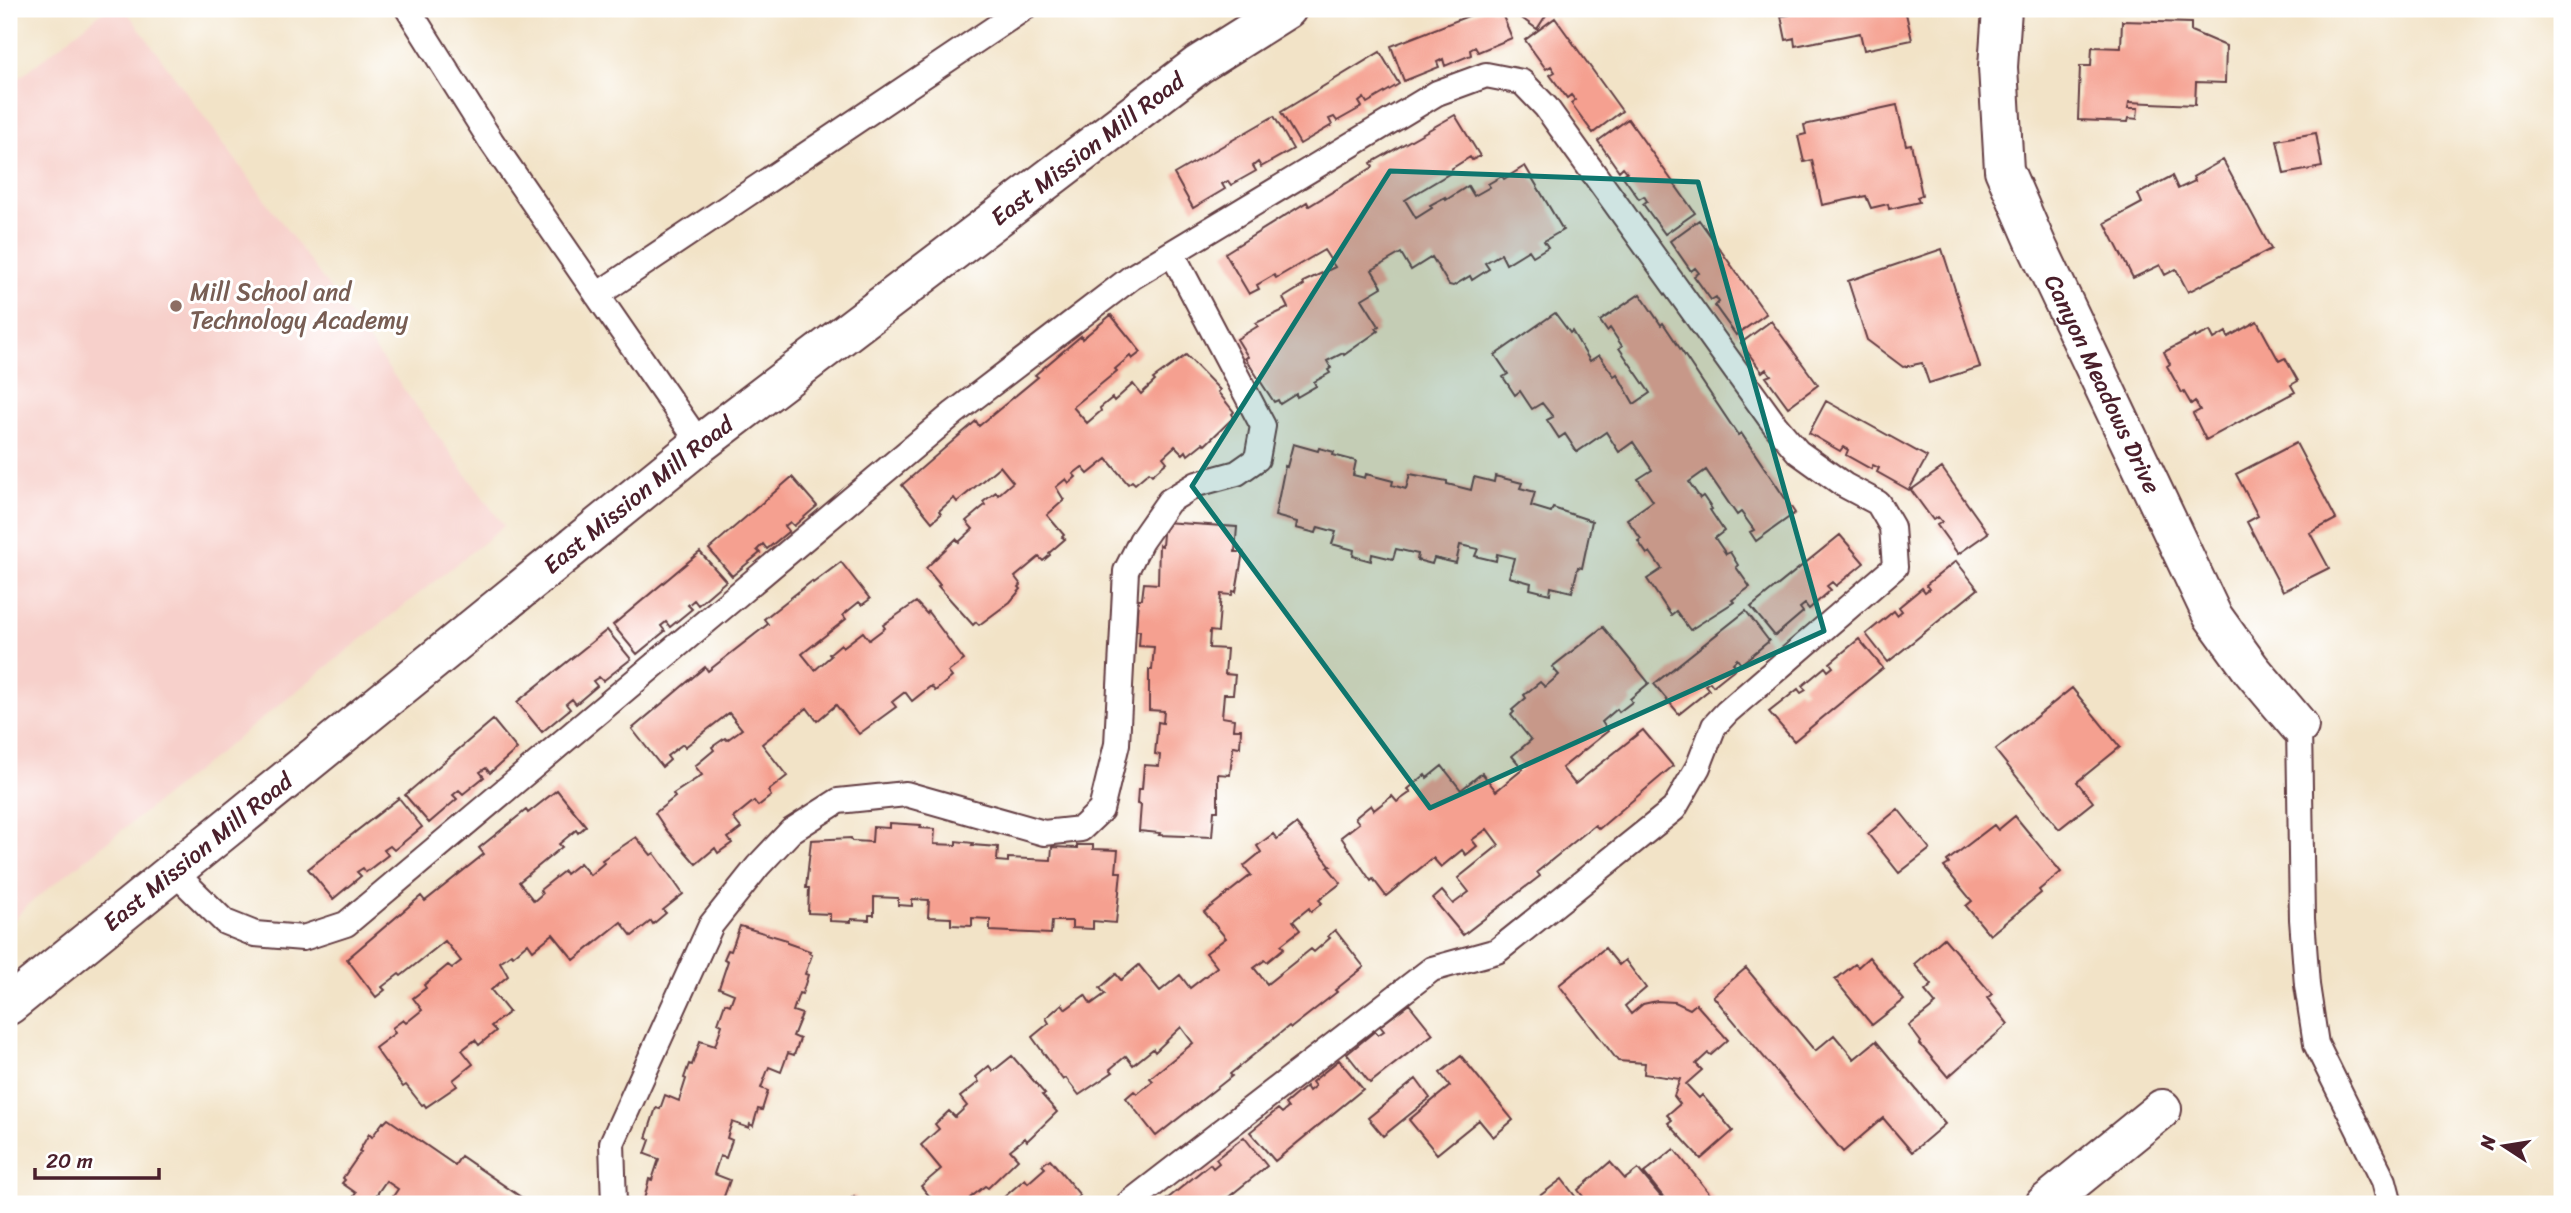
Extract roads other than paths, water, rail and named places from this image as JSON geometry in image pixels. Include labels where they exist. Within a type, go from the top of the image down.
[{"type":"street","name":"East Mission Mill Road","points":[[9,1005],[700,444],[1198,65],[1287,9]]},
{"type":"street","name":"Canyon Meadows Drive","points":[[2002,9],[1998,67],[2004,170],[2212,615],[2251,669],[2299,726]]},
{"type":"street","points":[[2045,1204],[2162,1109]]},
{"type":"lane","points":[[408,9],[491,141],[700,444]]},
{"type":"lane","points":[[597,295],[1023,9]]},
{"type":"lane","points":[[173,871],[225,922],[255,934],[303,938],[346,924],[954,413],[1132,277],[1437,93],[1486,75],[1522,82],[1546,107],[1798,452],[1844,485],[1878,503],[1892,527],[1895,567],[1714,726],[1699,767],[1674,809],[1497,951],[1432,969],[1128,1204]]},
{"type":"lane","points":[[614,1204],[612,1143],[711,925],[758,866],[791,831],[838,801],[906,794],[1044,833],[1081,829],[1101,810],[1117,744],[1126,571],[1140,541],[1170,501],[1197,484],[1237,473],[1257,460],[1263,426],[1172,253]]},
{"type":"lane","points":[[2299,726],[2302,919],[2307,985],[2316,1044],[2384,1181],[2390,1204]]},
{"type":"place","name":"Mill School and Technology Academy","points":[[176,306]]}]
